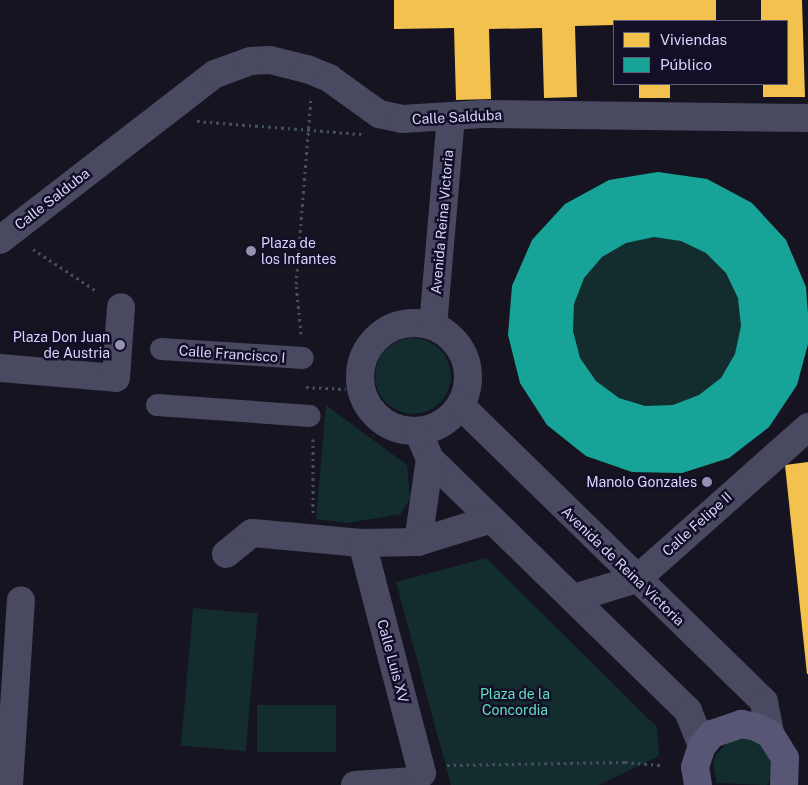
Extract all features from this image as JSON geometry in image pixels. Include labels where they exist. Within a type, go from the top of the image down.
[{"type":"main road","points":[[683,778],[695,767],[702,746],[712,734],[733,726],[756,727],[770,734],[792,769]]},
{"type":"street","name":"Calle Salduba","points":[[12,242],[215,74],[232,67],[270,60],[293,64],[329,78],[379,114],[402,119],[451,118],[484,114],[808,118]]},
{"type":"street","name":"Avenida Reina Victoria","points":[[434,326],[451,118]]},
{"type":"street","points":[[0,368],[116,378],[121,308]]},
{"type":"street","points":[[416,323],[434,326],[448,335],[466,361],[466,392],[460,405],[449,418],[434,428],[418,431],[400,430],[384,422],[372,410],[363,395],[360,378],[363,360],[370,345],[391,329],[416,323]]},
{"type":"street","name":"Calle Francisco I","points":[[161,349],[303,358]]},
{"type":"street","points":[[157,405],[310,416]]},
{"type":"street","name":"Avenida de Reina Victoria","points":[[460,405],[764,702],[770,734]]},
{"type":"street","name":"Calle Felipe II","points":[[574,598],[637,579],[808,427]]},
{"type":"street","points":[[418,431],[430,459],[688,711],[702,746]]},
{"type":"street","points":[[418,542],[430,459]]},
{"type":"street","points":[[226,554],[252,533],[362,543],[418,542],[492,519]]},
{"type":"street","name":"Calle Luis XV","points":[[362,543],[422,773],[431,772]]},
{"type":"street","points":[[9,785],[7,686],[22,600]]},
{"type":"street","points":[[355,785],[431,772]]},
{"type":"path","points":[[303,358],[296,284],[312,91]]},
{"type":"path","points":[[189,120],[370,135]]},
{"type":"path","points":[[12,242],[95,290]]},
{"type":"path","points":[[306,387],[346,389]]},
{"type":"path","points":[[431,772],[625,762],[683,778]]},
{"type":"green space","points":[[658,172],[707,179],[808,314],[808,344],[797,385],[769,427],[729,458],[682,473],[632,472],[586,456],[547,425],[520,383],[532,240],[565,204],[609,180]]},
{"type":"green space","points":[[413,338],[427,341],[440,349],[448,362],[451,376],[448,390],[440,403],[427,411],[413,414],[399,411],[386,403],[378,390],[375,376],[378,362],[386,349],[399,341]]},
{"type":"green space","points":[[326,405],[407,465],[410,498],[401,514],[348,523],[316,519]]},
{"type":"green space","name":"Plaza de la Concordia","points":[[486,558],[657,727],[659,756],[599,785],[451,785],[396,582]]},
{"type":"green space","points":[[193,608],[258,614],[246,751],[181,745]]},
{"type":"green space","points":[[257,705],[336,705],[336,752],[257,752]]},
{"type":"green space","points":[[739,738],[759,742],[772,759],[771,779],[767,785],[717,783],[713,765],[715,756],[729,741]]},
{"type":"building: Viviendas","points":[[394,0],[716,0],[716,20],[613,20],[613,25],[575,26],[577,97],[544,98],[542,28],[489,29],[491,99],[456,100],[454,28],[394,29]]},
{"type":"building: Viviendas","points":[[761,0],[802,0],[805,97],[763,97],[763,85],[788,85],[788,20],[761,20]]},
{"type":"building: Viviendas","points":[[639,85],[670,85],[670,98],[639,98]]},
{"type":"building: Viviendas","points":[[808,462],[808,674],[807,674],[785,465]]},
{"type":"building: Público","points":[[658,172],[707,179],[752,203],[786,240],[806,287],[808,344],[797,385],[769,427],[729,458],[682,473],[632,472],[586,456],[547,425],[520,383],[508,335],[512,286],[532,240],[565,204],[609,180]],"holes":[[[654,237],[681,241],[706,253],[726,273],[738,298],[741,326],[735,354],[721,378],[699,395],[673,405],[645,406],[619,398],[596,381],[580,358],[573,331],[574,304],[584,278],[602,257],[626,243]]]},
{"type":"place","name":"Plaza de los Infantes","points":[[251,251]]},
{"type":"place","name":"Plaza Don Juan de Austria","points":[[120,345]]},
{"type":"place","name":"Manolo Gonzales","points":[[707,482]]}]
